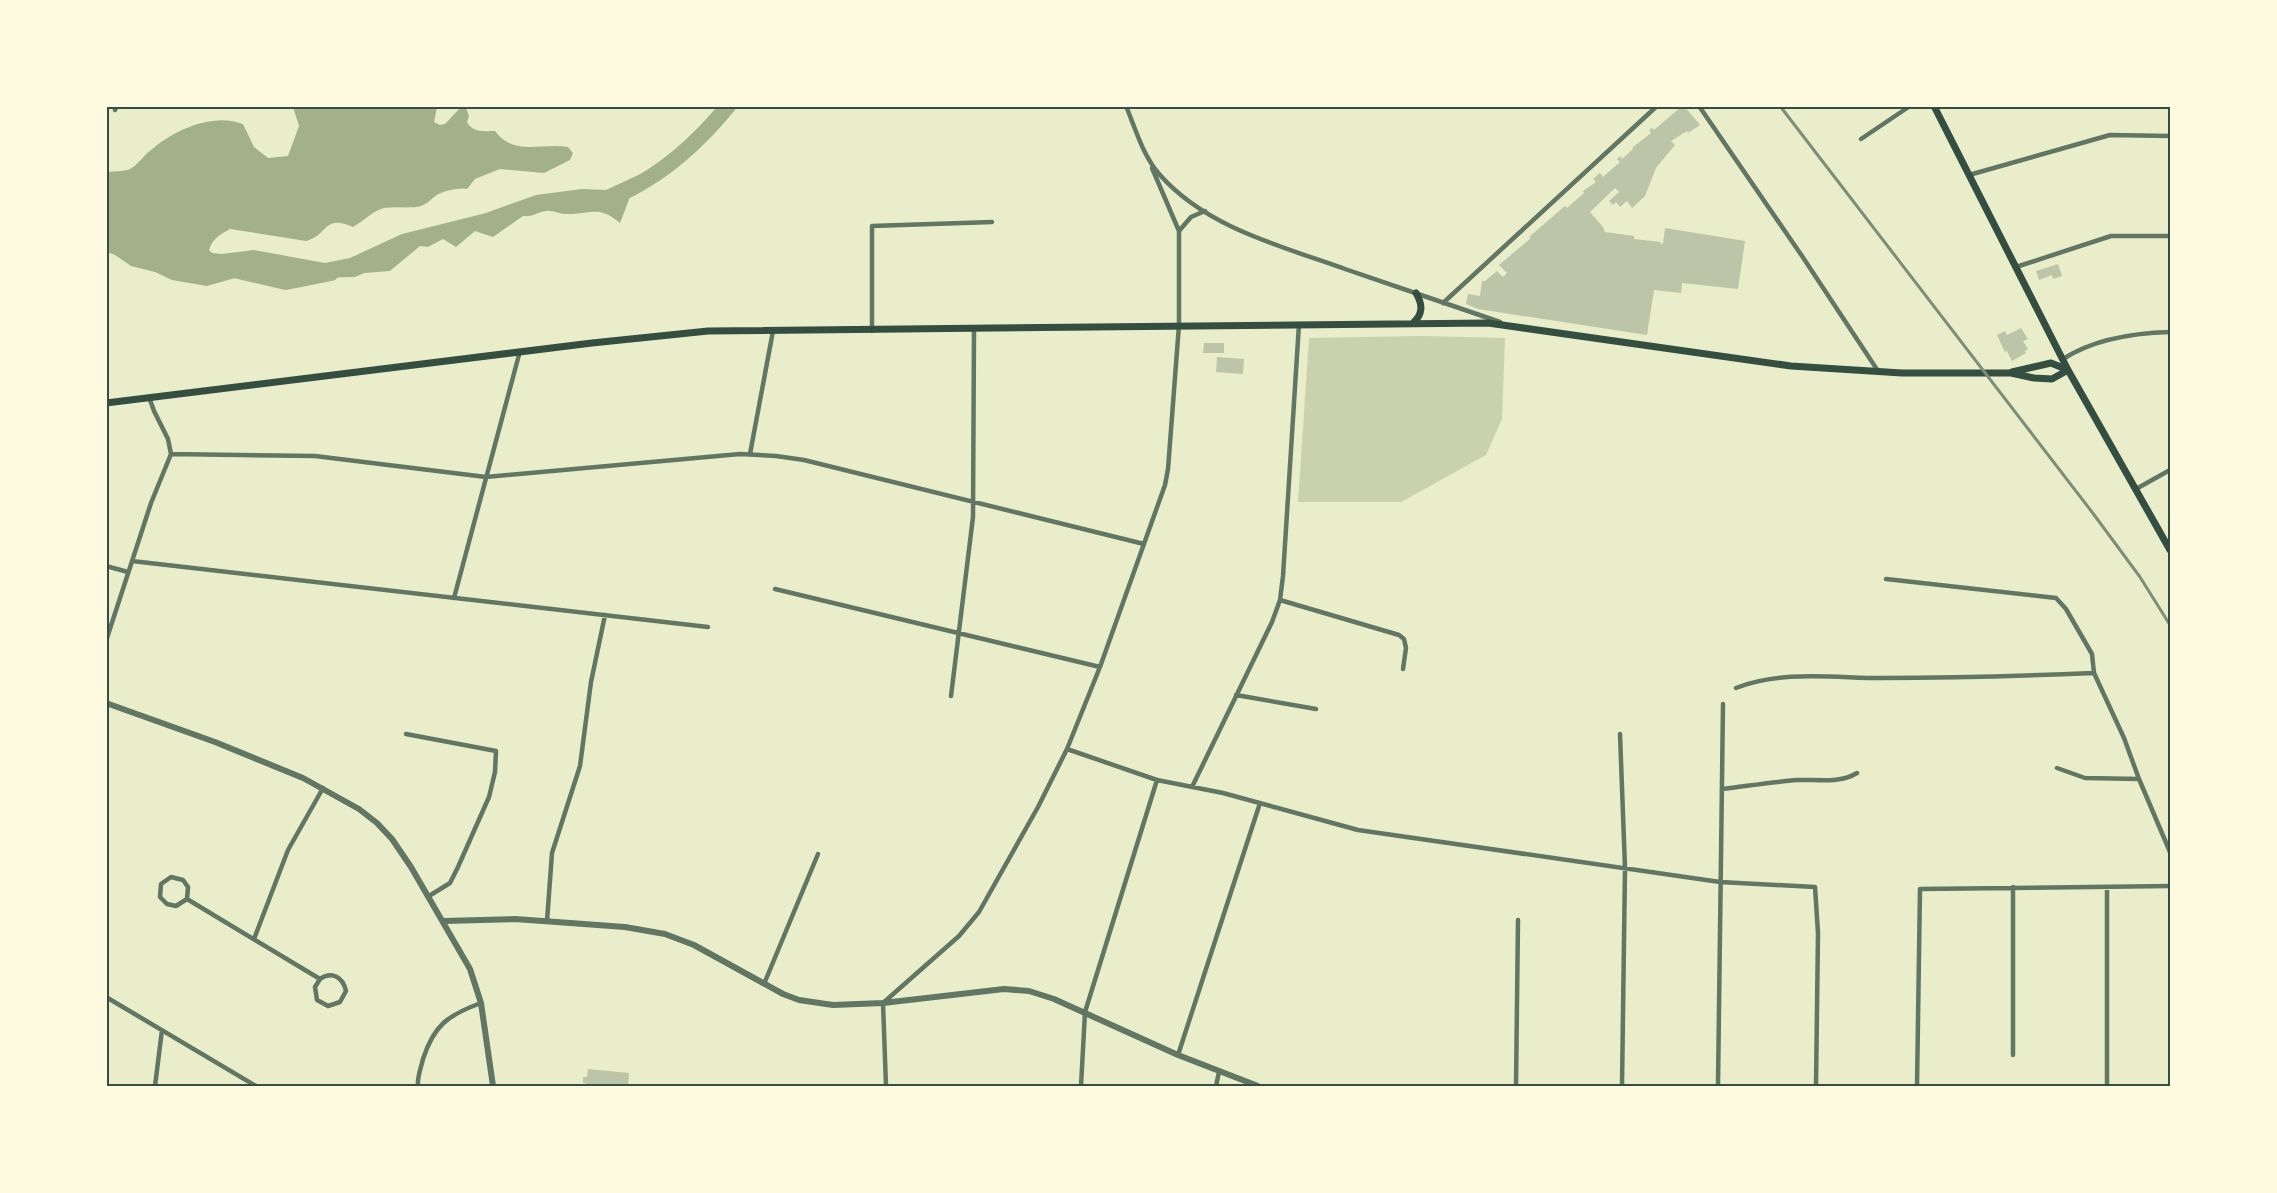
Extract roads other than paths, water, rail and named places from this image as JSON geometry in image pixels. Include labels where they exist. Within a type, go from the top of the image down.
[{"type":"main road","points":[[1934,106],[2068,370],[2170,550]]},
{"type":"main road","points":[[1413,323],[1421,312],[1421,302],[1416,293]]},
{"type":"main road","points":[[106,403],[675,334],[773,331],[1503,323],[1773,363],[1878,371],[2011,373],[2052,379],[2068,370]]},
{"type":"main road","points":[[2011,373],[2051,363],[2068,370]]},
{"type":"street","points":[[883,1003],[959,936],[979,912],[1038,807],[1067,749],[1100,667],[1165,485],[1179,325],[1179,231],[1126,106]]},
{"type":"street","points":[[1443,303],[1657,106]]},
{"type":"street","points":[[1699,106],[1796,246],[1878,371]]},
{"type":"street","points":[[1861,139],[1910,106]]},
{"type":"street","points":[[1969,175],[2110,135],[2170,136]]},
{"type":"street","points":[[1148,157],[1165,180],[1205,212],[1234,228],[1267,242],[1503,323]]},
{"type":"street","points":[[1179,231],[1191,217],[1205,212]]},
{"type":"street","points":[[873,331],[872,226],[992,222]]},
{"type":"street","points":[[2016,267],[2111,236],[2170,236]]},
{"type":"street","points":[[1192,787],[1280,600],[1299,324]]},
{"type":"street","points":[[951,696],[974,502],[974,328]]},
{"type":"street","points":[[750,454],[773,331]]},
{"type":"street","points":[[2063,359],[2074,351],[2115,338],[2170,332]]},
{"type":"street","points":[[454,598],[520,351]]},
{"type":"street","points":[[106,641],[151,503],[171,454],[168,439],[149,397]]},
{"type":"street","points":[[171,454],[315,456],[486,477],[750,454],[804,460],[1144,544]]},
{"type":"street","points":[[2136,489],[2170,470]]},
{"type":"street","points":[[132,561],[708,627]]},
{"type":"street","points":[[106,566],[128,572]]},
{"type":"street","points":[[1886,579],[2056,598],[2066,609],[2092,654],[2094,673],[2124,738],[2170,852]]},
{"type":"street","points":[[775,589],[1100,667]]},
{"type":"street","points":[[1280,600],[1399,635],[1404,639],[1406,648],[1403,669]]},
{"type":"street","points":[[547,921],[552,853],[580,766],[591,682],[605,615]]},
{"type":"street","points":[[1736,688],[1758,682],[1801,677],[1978,678],[2094,673]]},
{"type":"street","points":[[1236,695],[1316,710]]},
{"type":"street","points":[[106,703],[215,742],[323,788],[359,809],[384,831],[403,855],[429,896],[470,969],[481,1003],[493,1086]]},
{"type":"street","points":[[1718,1086],[1723,704]]},
{"type":"street","points":[[406,734],[496,751],[495,772],[489,797],[458,867],[450,883],[429,896]]},
{"type":"street","points":[[1620,734],[1625,868],[1622,1086]]},
{"type":"street","points":[[1067,749],[1157,780],[1260,803],[1358,830],[1720,882],[1815,887],[1818,925],[1816,1086]]},
{"type":"street","points":[[2057,768],[2085,778],[2139,779]]},
{"type":"street","points":[[1722,789],[1801,780],[1836,780],[1857,773]]},
{"type":"street","points":[[1081,1086],[1085,1012],[1157,780]]},
{"type":"street","points":[[254,939],[288,850],[323,788]]},
{"type":"street","points":[[1178,1055],[1260,803]]},
{"type":"street","points":[[764,984],[818,854]]},
{"type":"street","points":[[171,877],[183,880],[188,887],[187,899],[176,906],[167,904],[159,894],[161,884],[171,877]]},
{"type":"street","points":[[1917,1086],[1920,889],[2170,886]]},
{"type":"street","points":[[2013,887],[2013,1055]]},
{"type":"street","points":[[2107,887],[2107,1086]]},
{"type":"street","points":[[187,899],[320,979],[332,975],[343,981],[345,994],[340,1002],[332,1006],[320,1002],[315,991],[320,979]]},
{"type":"street","points":[[444,921],[484,919],[547,921],[625,927],[665,934],[694,945],[783,994],[809,1002],[833,1005],[883,1003],[1016,989],[1054,999],[1178,1055],[1258,1086]]},
{"type":"street","points":[[1516,1086],[1518,920]]},
{"type":"street","points":[[106,997],[256,1086]]},
{"type":"street","points":[[418,1086],[419,1074],[432,1035],[451,1016],[481,1003]]},
{"type":"street","points":[[883,1003],[886,1086]]},
{"type":"street","points":[[154,1086],[162,1030]]},
{"type":"street","points":[[1216,1086],[1219,1072]]},
{"type":"waterway","points":[[628,190],[669,164],[728,106]]},
{"type":"waterway","points":[[230,269],[286,282],[331,273]]},
{"type":"railway","points":[[1780,106],[2092,512],[2140,577],[2170,625]]}]
